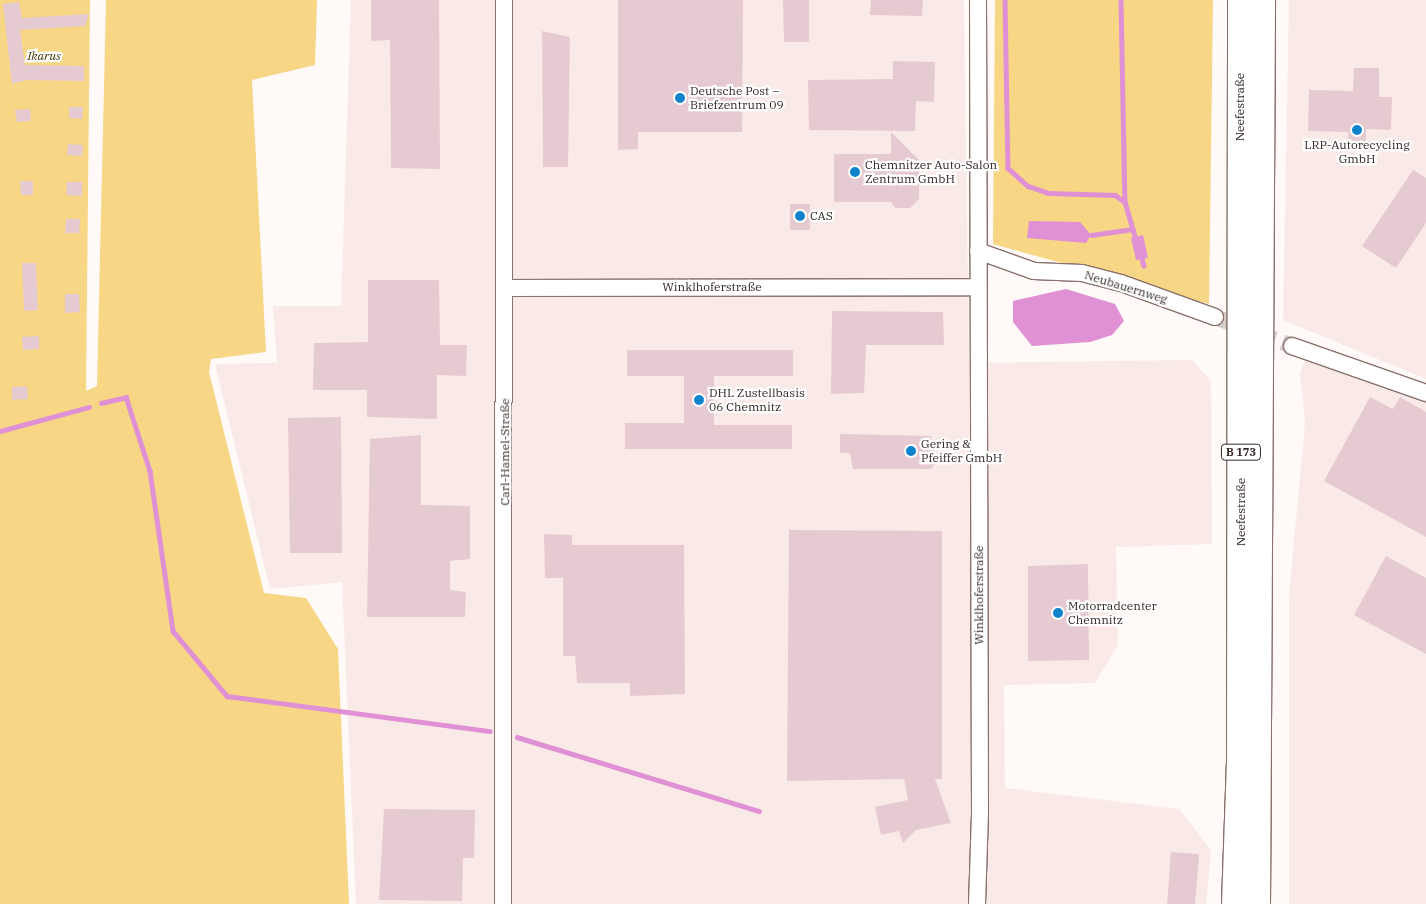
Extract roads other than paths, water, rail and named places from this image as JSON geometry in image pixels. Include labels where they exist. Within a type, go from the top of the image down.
[{"type":"main road","name":"Neefestraße","points":[[1235,904],[1240,763],[1241,0]]},
{"type":"main road","name":"Neefestraße","points":[[1257,904],[1262,0]]},
{"type":"street","name":"Carl-Hamel-Straße","points":[[503,904],[506,288],[504,0]]},
{"type":"street","name":"Winklhoferstraße","points":[[976,904],[980,813],[977,287],[978,0]]},
{"type":"street","name":"Neubauernweg","points":[[978,251],[1034,271],[1082,273],[1121,283],[1215,317]]},
{"type":"street","name":"Winklhoferstraße","points":[[506,288],[977,287]]},
{"type":"street","points":[[1292,346],[1426,393]]},
{"type":"waterway","points":[[1005,0],[1008,168],[1028,186],[1048,193],[1115,195],[1125,202],[1137,243]]},
{"type":"waterway","points":[[1121,0],[1125,202]]},
{"type":"waterway","points":[[1091,235],[1133,229]]},
{"type":"waterway","points":[[1141,255],[1144,266]]},
{"type":"waterway","points":[[101,403],[126,397],[150,471],[173,631],[227,696],[490,731]]},
{"type":"waterway","points":[[0,431],[89,407]]},
{"type":"waterway","points":[[517,737],[759,811]]},
{"type":"tunnel","points":[[1215,317],[1292,346]]},
{"type":"place","name":"Deutsche Post – Briefzentrum 09","points":[[680,98]]},
{"type":"place","name":"LRP-Autorecycling GmbH","points":[[1357,130]]},
{"type":"place","name":"Chemnitzer Auto-Salon Zentrum GmbH","points":[[855,172]]},
{"type":"place","name":"CAS","points":[[800,216]]},
{"type":"place","name":"DHL Zustellbasis 06 Chemnitz","points":[[699,400]]},
{"type":"place","name":"Gering & Pfeiffer GmbH","points":[[911,451]]},
{"type":"place","name":"Motorradcenter Chemnitz","points":[[1058,613]]},
{"type":"park label","name":"Ikarus","points":[[44,56]]}]
